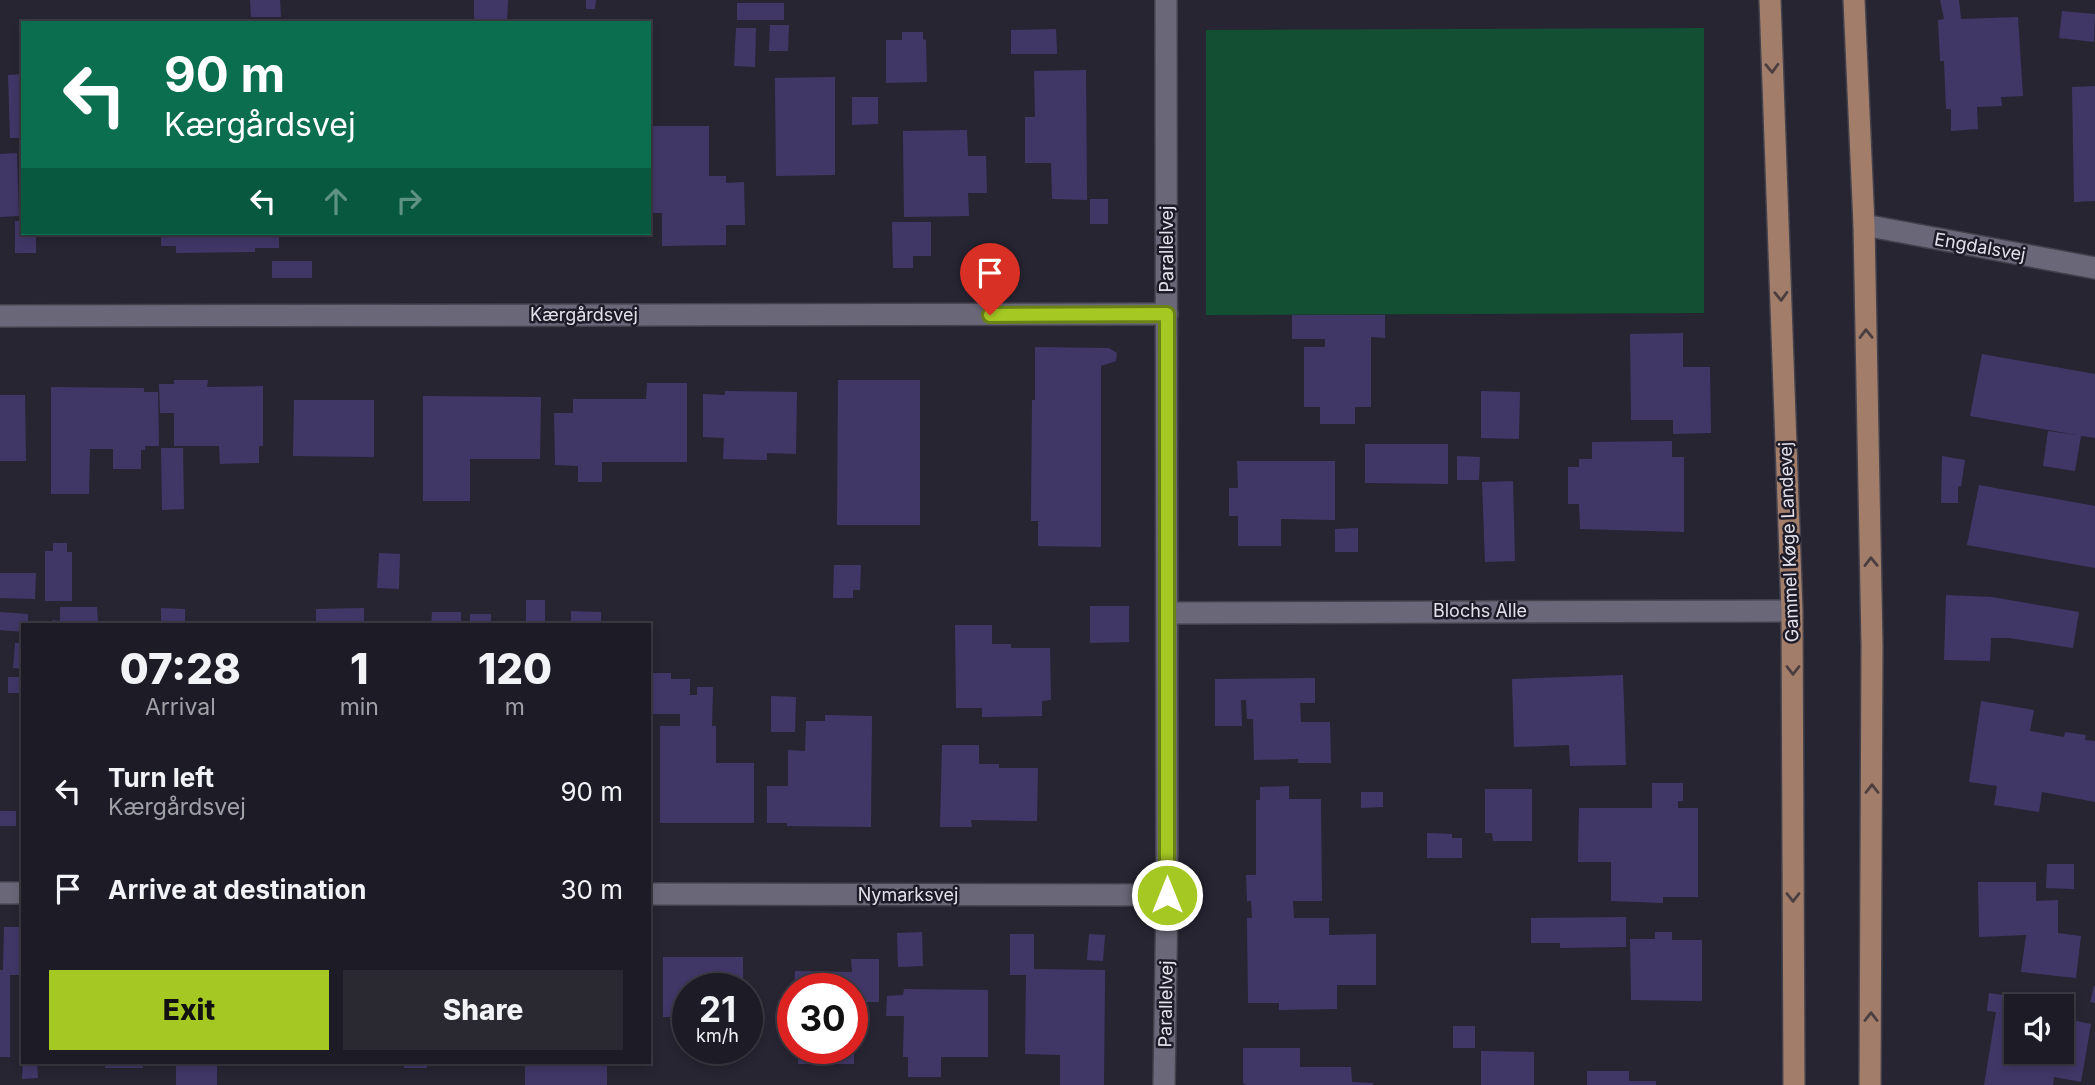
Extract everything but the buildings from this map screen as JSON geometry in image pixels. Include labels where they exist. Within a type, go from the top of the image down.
[{"type":"main road","name":"Gammel Køge Landevej","points":[[1770,0],[1792,611],[1794,1085]]},
{"type":"main road","points":[[1854,0],[1864,225],[1872,645],[1870,1085]]},
{"type":"street","name":"Parallelvej","points":[[1164,1085],[1167,895],[1166,0]]},
{"type":"street","name":"Engdalsvej","points":[[1864,225],[2095,268]]},
{"type":"street","name":"Kærgårdsvej","points":[[0,316],[1167,314]]},
{"type":"street","name":"Blochs Alle","points":[[1167,613],[1792,611]]},
{"type":"street","points":[[0,893],[21,893]]},
{"type":"street","name":"Nymarksvej","points":[[651,894],[1167,895]]},
{"type":"green space","points":[[1704,28],[1704,313],[1206,315],[1206,30]]},
{"type":"route","points":[[990,315],[1167,314],[1167,895]]}]
